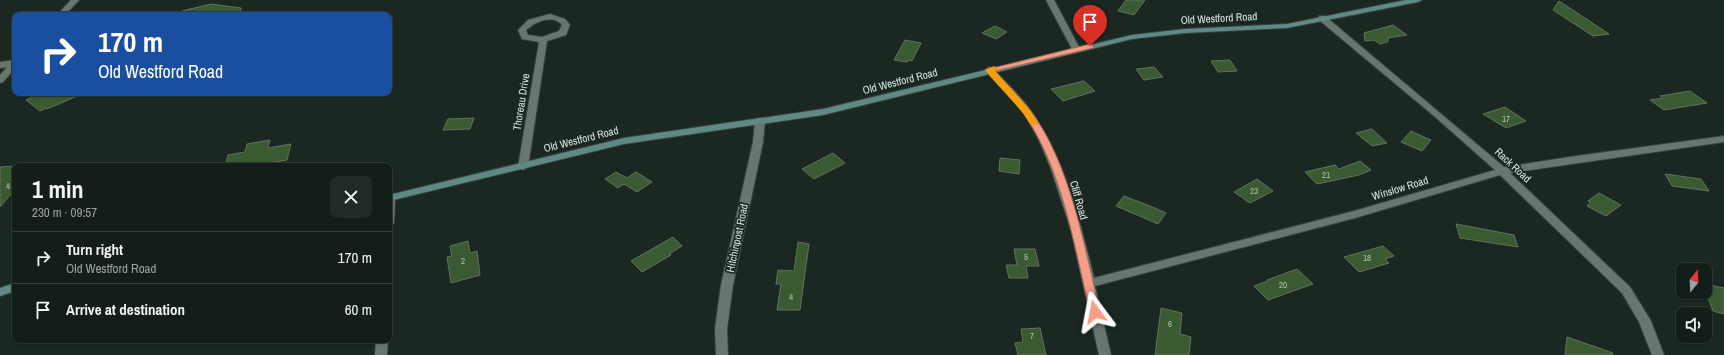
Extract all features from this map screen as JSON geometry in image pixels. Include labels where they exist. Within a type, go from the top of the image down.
[{"type":"main road","name":"Old Westford Road","points":[[392,198],[624,141],[823,112],[989,70],[1132,37],[1185,31],[1287,26],[1418,0]]},
{"type":"main road","points":[[0,292],[12,288]]},
{"type":"street","points":[[64,12],[76,0]]},
{"type":"street","points":[[1050,0],[1076,49]]},
{"type":"street","name":"Rack Road","points":[[1322,18],[1437,114],[1502,172],[1626,290],[1645,322],[1658,355]]},
{"type":"street","name":"Thoreau Drive","points":[[523,166],[543,40]]},
{"type":"street","points":[[0,65],[12,64]]},
{"type":"street","points":[[0,80],[12,67]]},
{"type":"street","name":"Cliff Road","points":[[989,70],[1027,111],[1044,141],[1059,175],[1077,236],[1105,355]]},
{"type":"street","name":"Hitchinpost Road","points":[[722,355],[721,329],[727,285],[758,142],[760,121]]},
{"type":"street","name":"Winslow Road","points":[[1088,284],[1355,214],[1455,184],[1502,172],[1576,159],[1724,139]]},
{"type":"street","points":[[381,355],[382,343]]},
{"type":"building","points":[[1126,0],[1145,0],[1134,15],[1118,11]]},
{"type":"building","points":[[1559,1],[1609,34],[1593,36],[1553,10]]},
{"type":"building","points":[[211,4],[241,8],[240,12],[182,11]]},
{"type":"building","points":[[1393,25],[1407,35],[1388,38],[1388,42],[1380,44],[1374,40],[1365,41],[1364,33]]},
{"type":"building","points":[[995,26],[1007,32],[996,39],[982,33]]},
{"type":"building","points":[[905,40],[921,43],[912,61],[908,60],[907,62],[894,60]]},
{"type":"building","points":[[1230,60],[1237,71],[1218,72],[1211,61]]},
{"type":"building","points":[[1154,67],[1163,77],[1144,80],[1136,69]]},
{"type":"building","points":[[1084,81],[1095,91],[1063,101],[1051,89]]},
{"type":"building","points":[[1690,91],[1707,103],[1664,110],[1650,100],[1663,98],[1660,96]]},
{"type":"building","points":[[35,96],[77,96],[40,111],[26,100]]},
{"type":"building","points":[[1505,107],[1526,121],[1506,128],[1483,114]]},
{"type":"building","points":[[474,118],[470,129],[443,130],[448,119]]},
{"type":"building","points":[[1372,129],[1387,143],[1372,146],[1356,133]]},
{"type":"building","points":[[1411,131],[1431,140],[1422,151],[1401,142]]},
{"type":"building","points":[[270,140],[268,148],[291,144],[287,160],[269,163],[226,163],[228,155],[245,152],[247,144]]},
{"type":"building","points":[[833,153],[845,163],[814,179],[802,169]]},
{"type":"building","points":[[1000,158],[1020,160],[1019,174],[999,171]]},
{"type":"building","points":[[1360,161],[1371,170],[1359,175],[1317,184],[1305,172],[1335,165],[1339,169]]},
{"type":"building","points":[[12,166],[12,195],[0,207],[0,167]]},
{"type":"building","points":[[616,172],[627,178],[636,172],[652,182],[637,192],[624,184],[618,188],[605,179]]},
{"type":"building","points":[[1665,174],[1701,179],[1709,191],[1672,186]]},
{"type":"building","points":[[1257,179],[1273,191],[1250,203],[1234,192]]},
{"type":"building","points":[[1599,193],[1621,205],[1606,216],[1587,206],[1591,202],[1588,201]]},
{"type":"building","points":[[1124,196],[1166,213],[1158,224],[1116,206]]},
{"type":"building","points":[[1456,224],[1514,235],[1518,247],[1460,238]]},
{"type":"building","points":[[673,237],[682,246],[669,254],[671,255],[642,272],[631,261]]},
{"type":"building","points":[[468,241],[470,253],[477,251],[480,275],[451,283],[447,257],[452,256],[450,246]]},
{"type":"building","points":[[798,242],[809,244],[800,310],[777,310],[781,284],[776,284],[778,270],[794,271]]},
{"type":"building","points":[[1383,246],[1394,256],[1385,259],[1389,263],[1359,272],[1344,257]]},
{"type":"building","points":[[1014,249],[1035,249],[1039,266],[1026,266],[1028,278],[1009,278],[1006,265],[1017,265]]},
{"type":"building","points":[[1297,269],[1313,284],[1268,300],[1254,286],[1268,281],[1267,280]]},
{"type":"building","points":[[1712,285],[1724,288],[1724,314],[1713,311],[1708,299],[1712,299]]},
{"type":"building","points":[[1161,308],[1182,313],[1180,334],[1191,337],[1189,355],[1155,355]]},
{"type":"building","points":[[1040,328],[1046,355],[1018,355],[1015,343],[1023,342],[1021,329]]},
{"type":"building","points":[[1567,337],[1613,353],[1613,355],[1565,355]]},
{"type":"slow traffic","points":[[994,69],[989,70],[1027,111],[1034,123]]},
{"type":"route","points":[[1090,46],[989,70],[1027,111],[1044,141],[1059,175],[1077,236],[1095,312]]}]
